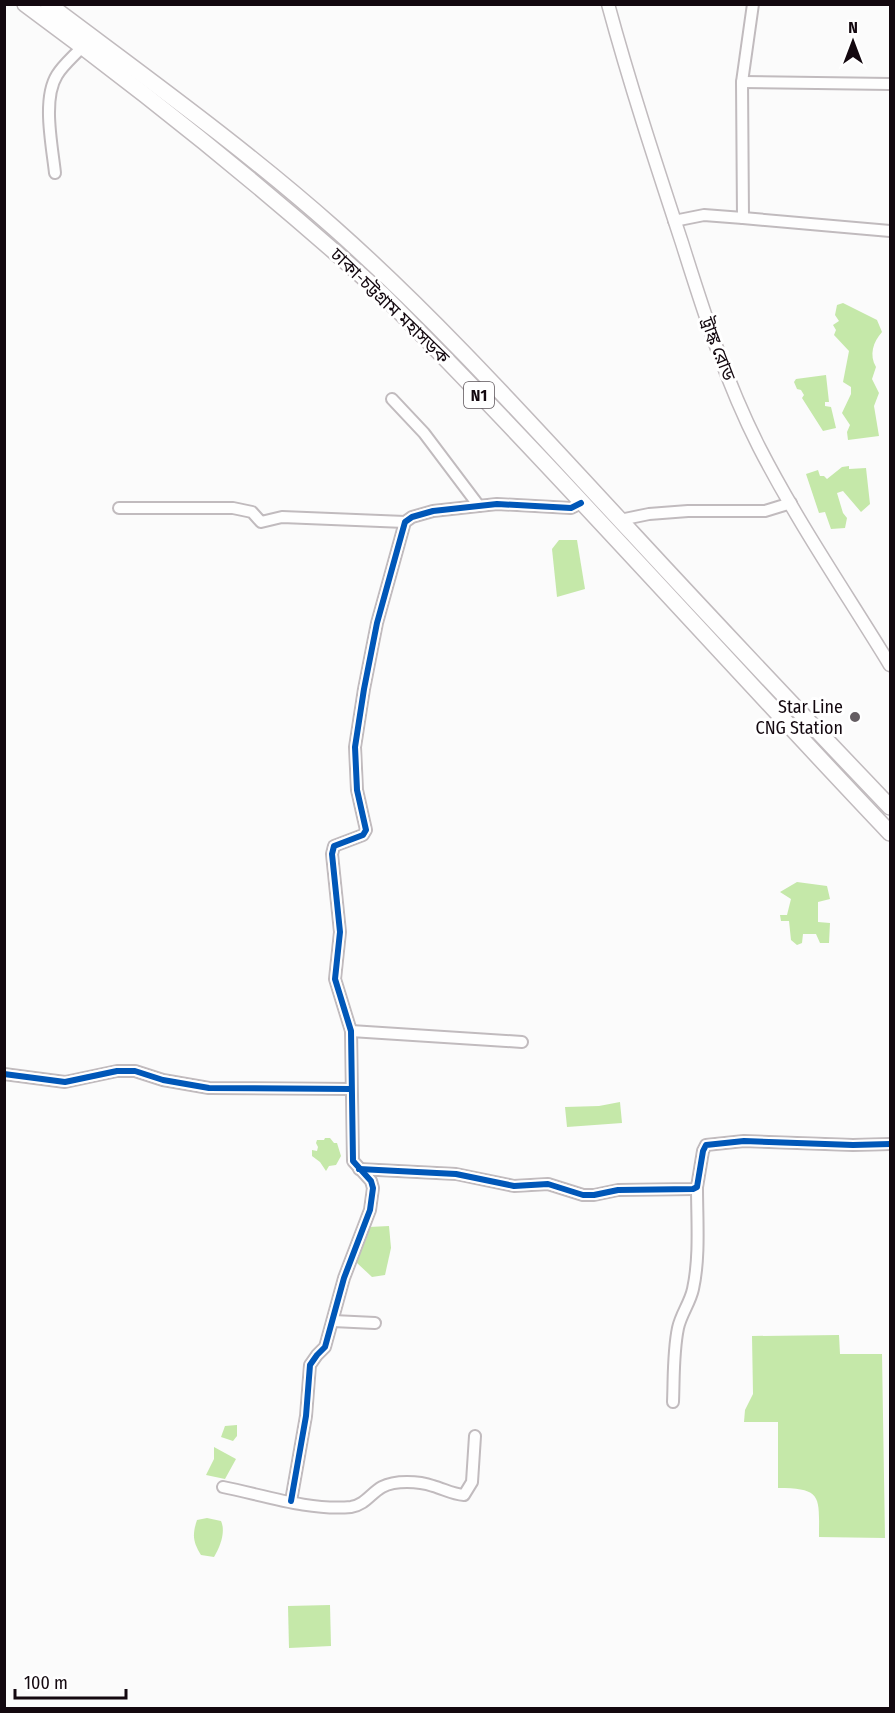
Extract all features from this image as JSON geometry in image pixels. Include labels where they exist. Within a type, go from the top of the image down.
[{"type":"highway","name":"ঢাকা-চট্টগ্রাম মহাসড়ক","points":[[25,4],[216,151],[382,294],[658,582],[791,728],[891,833]]},
{"type":"highway","name":"ঢাকা-চট্টগ্রাম মহাসড়ক","points":[[48,4],[241,150],[333,227],[390,280],[534,427],[891,807]]},
{"type":"main road","name":"ট্রাঙ্ক রোড","points":[[608,4],[674,221],[727,375],[759,447],[811,540],[891,665]]},
{"type":"street","points":[[743,218],[742,82],[753,4]]},
{"type":"street","points":[[55,172],[50,123],[50,93],[57,75],[82,46]]},
{"type":"street","points":[[742,82],[891,84]]},
{"type":"street","points":[[674,221],[704,215],[891,231]]},
{"type":"street","points":[[392,399],[424,433],[479,506]]},
{"type":"street","points":[[119,508],[233,508],[252,512],[261,522],[282,517],[405,522],[412,517],[433,512],[497,504],[571,508],[581,503]]},
{"type":"street","points":[[620,520],[649,514],[688,511],[765,511],[791,503]]},
{"type":"street","points":[[291,1501],[306,1416],[310,1365],[326,1347],[344,1278],[370,1210],[373,1188],[371,1181],[353,1161],[351,1031],[335,979],[340,932],[332,854],[334,846],[363,835],[366,830],[357,790],[356,747],[377,623],[405,522]]},
{"type":"street","points":[[351,1031],[522,1042]]},
{"type":"street","points":[[4,1074],[65,1082],[117,1071],[135,1071],[163,1080],[209,1088],[351,1089]]},
{"type":"street","points":[[673,1402],[675,1342],[693,1287],[697,1242],[697,1187],[706,1145],[744,1141],[891,1144]]},
{"type":"street","points":[[359,1169],[456,1174],[514,1186],[548,1184],[583,1195],[618,1190],[693,1189],[697,1187]]},
{"type":"street","points":[[333,1321],[375,1323]]},
{"type":"street","points":[[223,1487],[306,1506],[352,1507],[362,1504],[383,1487],[397,1483],[423,1484],[451,1494],[464,1495],[472,1482],[475,1436]]},
{"type":"shaded area","points":[[843,303],[877,320],[882,332],[874,344],[872,353],[876,367],[872,379],[879,393],[874,406],[879,436],[848,440],[847,432],[850,425],[842,413],[851,394],[851,387],[843,382],[849,351],[834,335],[836,330],[833,325],[839,321],[835,315],[837,305]]},
{"type":"shaded area","points":[[826,375],[829,402],[825,402],[825,406],[831,407],[836,428],[823,431],[802,398],[804,395],[801,390],[797,389],[794,382],[796,379]]},
{"type":"shaded area","points":[[849,466],[849,469],[866,468],[870,504],[861,512],[843,491],[837,493],[843,513],[847,518],[845,528],[831,529],[825,512],[819,513],[806,474],[818,470],[820,476],[827,479],[842,467]]},
{"type":"shaded area","points":[[559,540],[577,540],[585,589],[557,597],[552,549]]},
{"type":"shaded area","points":[[797,882],[827,886],[830,899],[818,902],[818,922],[830,923],[829,943],[820,943],[816,934],[803,934],[802,943],[797,945],[791,940],[789,921],[781,921],[780,915],[787,915],[791,899],[780,892]]},
{"type":"shaded area","points":[[620,1102],[622,1123],[567,1127],[565,1107],[599,1106]]},
{"type":"shaded area","points":[[330,1138],[337,1143],[341,1156],[336,1165],[329,1166],[326,1171],[312,1156],[312,1150],[317,1151],[317,1140]]},
{"type":"shaded area","points":[[389,1226],[391,1248],[385,1275],[372,1277],[356,1262],[369,1227]]},
{"type":"shaded area","points":[[839,1335],[840,1354],[882,1354],[885,1538],[819,1537],[818,1504],[811,1493],[793,1488],[778,1488],[778,1422],[744,1422],[745,1410],[753,1394],[752,1336]]},
{"type":"shaded area","points":[[237,1425],[237,1436],[233,1441],[221,1437],[225,1426]]},
{"type":"shaded area","points":[[214,1447],[236,1459],[225,1479],[206,1475],[214,1459]]},
{"type":"shaded area","points":[[207,1518],[221,1521],[223,1530],[222,1539],[214,1557],[201,1555],[194,1538],[197,1520]]},
{"type":"shaded area","points":[[330,1605],[331,1646],[289,1648],[288,1606]]},
{"type":"cycle path","points":[[291,1501],[306,1416],[310,1365],[325,1347],[344,1278],[370,1210],[373,1188],[371,1181],[353,1161],[351,1031],[335,979],[340,932],[332,854],[334,846],[363,835],[366,830],[357,790],[355,747],[377,623],[405,522],[412,517],[433,511],[497,504],[571,508],[581,503]]},
{"type":"cycle path","points":[[4,1074],[65,1082],[117,1071],[135,1071],[163,1080],[209,1088],[351,1089]]},
{"type":"cycle path","points":[[359,1169],[456,1174],[514,1186],[548,1184],[583,1195],[594,1195],[618,1190],[693,1189],[697,1187],[706,1145],[744,1141],[890,1144]]},
{"type":"place","name":"Star Line CNG Station","points":[[855,717]]}]
